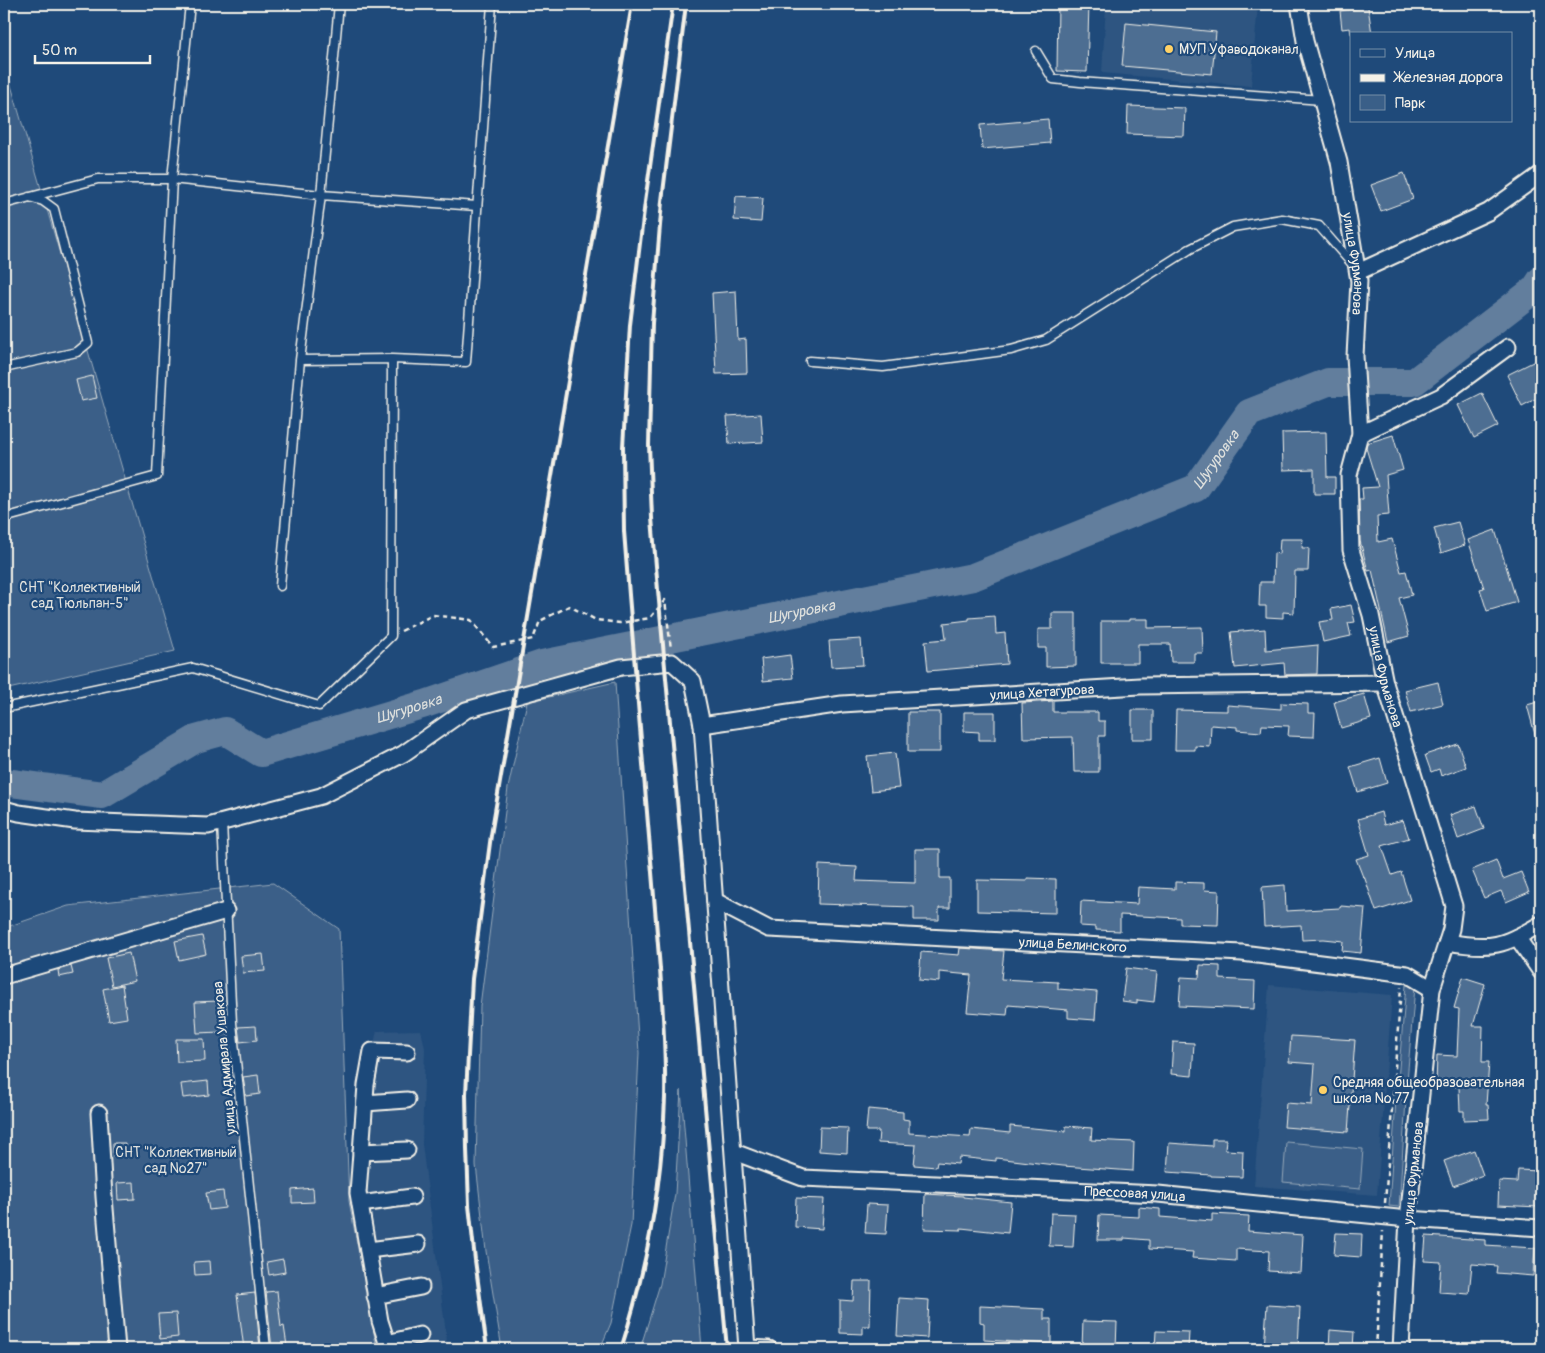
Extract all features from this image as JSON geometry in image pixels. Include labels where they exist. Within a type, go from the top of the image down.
[{"type":"street","name":"улица Фурманова","points":[[1299,4],[1305,41],[1339,162],[1358,272],[1355,356],[1360,434],[1349,475],[1351,550],[1371,615],[1385,683],[1454,906],[1453,920],[1432,989],[1408,1219],[1400,1349]]},
{"type":"street","points":[[1358,272],[1488,212],[1541,174]]},
{"type":"street","points":[[1360,434],[1441,396],[1508,347]]},
{"type":"street","points":[[4,809],[75,821],[208,826],[222,823],[321,796],[402,754],[466,710],[621,667],[672,662],[693,681],[702,725],[747,1349],[769,1349]]},
{"type":"street","name":"улица Хетагурова","points":[[702,725],[842,704],[1140,686],[1385,683]]},
{"type":"street","name":"улица Белинского","points":[[715,901],[769,929],[1242,953],[1407,974],[1432,989]]},
{"type":"street","points":[[4,976],[226,910]]},
{"type":"street","points":[[1447,942],[1472,946],[1489,946],[1517,937],[1541,924]]},
{"type":"street","points":[[1517,937],[1541,972]]},
{"type":"street","points":[[407,1052],[372,1050],[366,1085],[358,1192],[375,1296],[388,1346],[420,1335]]},
{"type":"street","points":[[365,1103],[407,1100]]},
{"type":"street","points":[[99,1114],[117,1349]]},
{"type":"street","points":[[361,1152],[407,1150]]},
{"type":"street","name":"Прессовая улица","points":[[734,1152],[803,1178],[1158,1194],[1384,1217],[1541,1228]]},
{"type":"street","points":[[360,1204],[412,1197]]},
{"type":"street","points":[[368,1250],[418,1244]]},
{"type":"street","points":[[375,1296],[421,1287]]},
{"type":"lane","points":[[4,518],[157,476],[172,179],[190,4]]},
{"type":"lane","points":[[280,586],[300,360],[321,195],[340,4]]},
{"type":"lane","points":[[300,360],[392,359],[466,362],[492,4]]},
{"type":"lane","points":[[1036,51],[1053,78],[1080,82],[1322,100]]},
{"type":"lane","points":[[4,204],[98,179],[172,179],[321,195],[477,206]]},
{"type":"lane","points":[[4,368],[77,352],[88,343],[54,209],[43,201],[29,197]]},
{"type":"lane","points":[[810,361],[883,367],[1011,350],[1046,340],[1190,250],[1233,227],[1282,219],[1319,226],[1358,272]]},
{"type":"lane","points":[[4,708],[193,668],[319,706],[391,636],[392,359]]},
{"type":"lane","name":"улица Адмирала Ушакова","points":[[222,823],[232,1023],[266,1349]]},
{"type":"path","points":[[391,636],[433,615],[471,620],[493,647],[533,639],[540,621],[569,606],[596,620],[620,623],[650,618],[665,600],[672,662]]},
{"type":"path","points":[[1376,1349],[1402,974]]},
{"type":"shaded area","points":[[1106,4],[1258,4],[1251,86],[1102,73]]},
{"type":"shaded area","name":"Средняя общеобразовательная школа № 77","points":[[1269,985],[1392,995],[1377,1195],[1254,1186]]},
{"type":"shaded area","points":[[421,1030],[425,1048],[422,1144],[448,1349],[391,1349],[362,1235],[372,1051],[377,1031]]},
{"type":"green space","name":"СНТ \"Коллективный сад Тюльпан-5\"","points":[[4,61],[175,651],[4,690]]},
{"type":"green space","points":[[615,682],[639,1053],[631,1225],[611,1323],[600,1349],[502,1349],[486,1251],[476,1165],[480,1006],[508,788],[527,702]]},
{"type":"green space","name":"СНТ \"Коллективный сад №27\"","points":[[273,883],[339,929],[349,1201],[377,1349],[4,1349],[4,928],[68,906]]},
{"type":"green space","points":[[1406,985],[1415,986],[1407,1081],[1398,1080]]},
{"type":"green space","points":[[681,1090],[702,1349],[640,1349],[660,1284],[675,1194]]},
{"type":"green space","points":[[1396,1100],[1406,1100],[1399,1207],[1389,1206]]},
{"type":"green space","points":[[1286,1142],[1363,1149],[1360,1189],[1283,1182]]},
{"type":"building","points":[[1058,4],[1089,4],[1087,72],[1057,71]]},
{"type":"building","points":[[1368,7],[1372,32],[1351,32],[1350,28],[1342,29],[1340,11]]},
{"type":"building","name":"МУП Уфаводоканал","points":[[1126,23],[1216,32],[1212,74],[1122,66]]},
{"type":"building","points":[[1128,106],[1185,108],[1184,136],[1127,134]]},
{"type":"building","points":[[1048,119],[1050,143],[982,149],[980,125]]},
{"type":"building","points":[[1404,173],[1413,199],[1381,211],[1371,185]]},
{"type":"building","points":[[736,196],[763,198],[761,222],[734,220]]},
{"type":"building","points":[[736,291],[738,340],[746,339],[747,373],[716,374],[712,293]]},
{"type":"building","points":[[1537,360],[1541,368],[1541,396],[1522,406],[1507,375]]},
{"type":"building","points":[[92,376],[97,398],[81,401],[76,380]]},
{"type":"building","points":[[1482,393],[1498,426],[1474,438],[1458,405]]},
{"type":"building","points":[[761,414],[763,442],[729,444],[727,416]]},
{"type":"building","points":[[1326,432],[1327,477],[1335,477],[1335,494],[1314,494],[1314,469],[1283,470],[1282,433]]},
{"type":"building","points":[[1393,435],[1403,470],[1386,475],[1389,515],[1377,516],[1378,542],[1392,539],[1401,572],[1406,571],[1412,595],[1399,598],[1409,636],[1388,642],[1372,570],[1368,571],[1360,541],[1359,499],[1363,499],[1362,488],[1378,487],[1366,448],[1367,443]]},
{"type":"building","points":[[1458,522],[1465,545],[1441,553],[1434,528]]},
{"type":"building","points":[[1495,530],[1517,602],[1487,611],[1480,589],[1484,588],[1468,540]]},
{"type":"building","points":[[1280,539],[1303,539],[1302,548],[1309,548],[1308,571],[1295,571],[1294,613],[1283,612],[1283,618],[1266,617],[1266,606],[1259,606],[1260,582],[1273,582],[1274,553],[1279,554]]},
{"type":"building","points":[[1351,605],[1355,622],[1348,623],[1351,636],[1323,642],[1319,622],[1333,620],[1331,609]]},
{"type":"building","points":[[1052,613],[1076,613],[1076,666],[1046,667],[1046,648],[1038,648],[1038,629],[1052,629]]},
{"type":"building","points":[[995,616],[996,634],[1005,633],[1007,664],[928,671],[925,641],[946,639],[944,623],[969,620],[969,618]]},
{"type":"building","points":[[1129,619],[1148,619],[1148,628],[1202,627],[1203,653],[1194,653],[1194,662],[1171,662],[1170,644],[1138,644],[1138,663],[1101,663],[1101,621],[1129,621]]},
{"type":"building","points":[[1265,629],[1266,650],[1318,645],[1317,674],[1285,675],[1284,663],[1235,668],[1231,632]]},
{"type":"building","points":[[861,639],[863,665],[831,667],[829,641]]},
{"type":"building","points":[[790,655],[793,678],[763,681],[761,659]]},
{"type":"building","points":[[1438,682],[1443,704],[1411,712],[1405,690]]},
{"type":"building","points":[[1364,694],[1371,719],[1341,728],[1334,702]]},
{"type":"building","points":[[1053,701],[1053,712],[1098,712],[1098,721],[1105,721],[1105,736],[1099,736],[1099,772],[1074,772],[1073,737],[1023,738],[1022,703]]},
{"type":"building","points":[[1541,701],[1541,741],[1537,742],[1527,705]]},
{"type":"building","points":[[1281,703],[1308,704],[1308,713],[1315,713],[1314,737],[1288,736],[1289,726],[1262,725],[1261,732],[1237,730],[1237,727],[1211,725],[1210,747],[1195,746],[1195,750],[1175,750],[1176,710],[1227,711],[1227,705],[1281,709]]},
{"type":"building","points":[[1132,710],[1153,710],[1153,739],[1132,739]]},
{"type":"building","points":[[908,712],[940,712],[940,752],[908,752]]},
{"type":"building","points":[[964,712],[995,712],[995,740],[979,740],[979,732],[964,731]]},
{"type":"building","points":[[1458,744],[1466,767],[1441,776],[1439,769],[1431,772],[1425,755]]},
{"type":"building","points":[[895,753],[899,788],[871,791],[867,756]]},
{"type":"building","points":[[1380,758],[1387,783],[1358,792],[1350,767]]},
{"type":"building","points":[[1476,806],[1484,829],[1458,839],[1450,815]]},
{"type":"building","points":[[1381,812],[1384,825],[1403,820],[1409,838],[1382,846],[1392,875],[1401,872],[1410,900],[1376,911],[1356,859],[1369,855],[1358,819]]},
{"type":"building","points":[[915,849],[940,849],[940,878],[950,878],[950,908],[939,908],[939,920],[914,920],[914,907],[818,904],[819,865],[857,867],[856,881],[915,883]]},
{"type":"building","points":[[1496,860],[1503,879],[1521,872],[1529,892],[1506,902],[1501,891],[1484,898],[1472,870]]},
{"type":"building","points":[[1027,878],[1056,879],[1056,913],[977,911],[977,880],[1027,881]]},
{"type":"building","points":[[1175,882],[1204,883],[1204,890],[1219,891],[1218,925],[1180,924],[1180,918],[1120,915],[1120,931],[1096,930],[1096,927],[1080,926],[1081,901],[1137,904],[1138,887],[1175,889]]},
{"type":"building","points":[[1285,885],[1286,911],[1340,908],[1341,906],[1365,908],[1361,953],[1342,951],[1343,941],[1324,939],[1302,940],[1301,925],[1264,927],[1262,887]]},
{"type":"building","points":[[202,936],[206,954],[179,960],[175,941]]},
{"type":"building","points":[[960,948],[1004,951],[1001,979],[1058,982],[1058,989],[1097,992],[1095,1020],[1068,1018],[1068,1010],[1008,1005],[1007,1015],[967,1012],[971,975],[939,972],[939,982],[919,980],[921,952],[959,955]]},
{"type":"building","points":[[129,953],[135,981],[112,986],[106,958]]},
{"type":"building","points":[[263,954],[265,971],[243,973],[241,956]]},
{"type":"building","points":[[1200,965],[1220,966],[1220,979],[1255,981],[1254,1009],[1179,1006],[1181,977],[1199,978]]},
{"type":"building","points":[[71,966],[73,974],[59,977],[58,970]]},
{"type":"building","points":[[1126,968],[1157,972],[1154,1002],[1137,1000],[1137,1003],[1122,1001]]},
{"type":"building","points":[[1463,977],[1485,984],[1473,1026],[1483,1026],[1482,1062],[1489,1062],[1486,1105],[1488,1105],[1489,1119],[1464,1120],[1464,1111],[1460,1111],[1459,1087],[1436,1086],[1437,1055],[1457,1056],[1459,1009],[1454,1008]]},
{"type":"building","points":[[122,985],[127,1018],[109,1021],[103,989]]},
{"type":"building","points":[[219,1001],[221,1032],[197,1033],[195,1002]]},
{"type":"building","points":[[256,1026],[257,1040],[240,1042],[238,1027]]},
{"type":"building","points":[[1291,1036],[1355,1040],[1348,1132],[1284,1127],[1286,1103],[1312,1105],[1315,1064],[1289,1062]]},
{"type":"building","points":[[176,1039],[204,1039],[205,1061],[177,1062]]},
{"type":"building","points":[[1173,1042],[1194,1043],[1192,1076],[1171,1074]]},
{"type":"building","points":[[258,1075],[260,1094],[246,1096],[243,1077]]},
{"type":"building","points":[[208,1081],[209,1095],[183,1098],[181,1084]]},
{"type":"building","points":[[868,1109],[903,1112],[903,1119],[909,1120],[909,1133],[970,1137],[971,1129],[1010,1133],[1010,1126],[1066,1131],[1066,1126],[1092,1128],[1091,1140],[1134,1142],[1133,1171],[1063,1166],[996,1158],[996,1161],[959,1157],[958,1164],[937,1162],[936,1167],[914,1165],[916,1145],[878,1143],[879,1131],[866,1131]]},
{"type":"building","points":[[820,1127],[848,1128],[847,1153],[819,1151]]},
{"type":"building","points":[[1212,1139],[1226,1139],[1225,1150],[1243,1151],[1242,1177],[1167,1172],[1169,1143],[1212,1146]]},
{"type":"building","points":[[113,1143],[125,1143],[125,1156],[113,1156]]},
{"type":"building","points":[[1474,1150],[1483,1175],[1453,1186],[1444,1161]]},
{"type":"building","points":[[1518,1170],[1540,1171],[1538,1207],[1498,1205],[1499,1181],[1517,1182]]},
{"type":"building","points":[[134,1182],[135,1199],[118,1200],[117,1183]]},
{"type":"building","points":[[313,1188],[314,1202],[292,1203],[292,1190]]},
{"type":"building","points":[[223,1191],[225,1208],[209,1210],[206,1193]]},
{"type":"building","points":[[925,1194],[963,1196],[1011,1202],[1008,1233],[961,1228],[961,1230],[924,1229]]},
{"type":"building","points":[[796,1198],[824,1199],[822,1229],[795,1227]]},
{"type":"building","points":[[867,1204],[888,1205],[886,1234],[865,1233]]},
{"type":"building","points":[[1139,1207],[1160,1209],[1160,1217],[1212,1221],[1212,1214],[1249,1216],[1248,1231],[1303,1235],[1301,1273],[1268,1271],[1269,1251],[1236,1249],[1236,1261],[1192,1258],[1193,1252],[1149,1249],[1149,1240],[1124,1238],[1124,1240],[1098,1240],[1099,1215],[1139,1217]]},
{"type":"building","points":[[1051,1213],[1075,1214],[1073,1247],[1049,1246]]},
{"type":"building","points":[[1336,1233],[1362,1234],[1361,1257],[1334,1255]]},
{"type":"building","points":[[1426,1236],[1485,1240],[1485,1245],[1535,1248],[1533,1276],[1496,1273],[1497,1266],[1472,1264],[1469,1294],[1439,1292],[1441,1262],[1424,1261]]},
{"type":"building","points":[[283,1259],[285,1272],[269,1275],[267,1262]]},
{"type":"building","points":[[209,1261],[210,1274],[195,1275],[194,1262]]},
{"type":"building","points":[[854,1281],[871,1281],[870,1326],[863,1326],[863,1334],[840,1333],[840,1300],[853,1301]]},
{"type":"building","points":[[277,1291],[281,1327],[284,1326],[287,1346],[272,1349],[266,1292]]},
{"type":"building","points":[[255,1293],[260,1349],[244,1349],[237,1295]]},
{"type":"building","points":[[899,1298],[929,1300],[927,1338],[897,1336]]},
{"type":"building","points":[[1267,1305],[1300,1307],[1298,1349],[1264,1349]]},
{"type":"building","points":[[980,1306],[1044,1309],[1044,1319],[1051,1319],[1051,1344],[984,1340],[984,1323],[980,1322]]},
{"type":"building","points":[[176,1313],[178,1337],[160,1339],[158,1314]]},
{"type":"building","points":[[1083,1321],[1117,1322],[1116,1348],[1082,1347]]},
{"type":"building","points":[[1330,1330],[1354,1332],[1353,1349],[1329,1349]]},
{"type":"building","points":[[1156,1331],[1189,1332],[1188,1349],[1155,1349]]},
{"type":"waterway","name":"Шугуровка","points":[[4,782],[102,795],[196,739],[225,731],[261,753],[425,704],[542,664],[973,577],[1196,488],[1249,413],[1328,382],[1414,382],[1535,289],[1541,280]]},
{"type":"railway","points":[[487,1349],[469,1205],[466,1094],[472,979],[491,835],[632,4]]},
{"type":"railway","points":[[621,1349],[646,1257],[652,1225],[661,1162],[665,1098],[665,1050],[660,969],[624,531],[623,447],[630,325],[673,4]]},
{"type":"railway","points":[[686,4],[662,201],[652,323],[649,445],[652,518],[658,590],[727,1349]]},
{"type":"place","name":"МУП Уфаводоканал","points":[[1169,49]]},
{"type":"place","name":"Средняя общеобразовательная школа № 77","points":[[1323,1090]]}]
